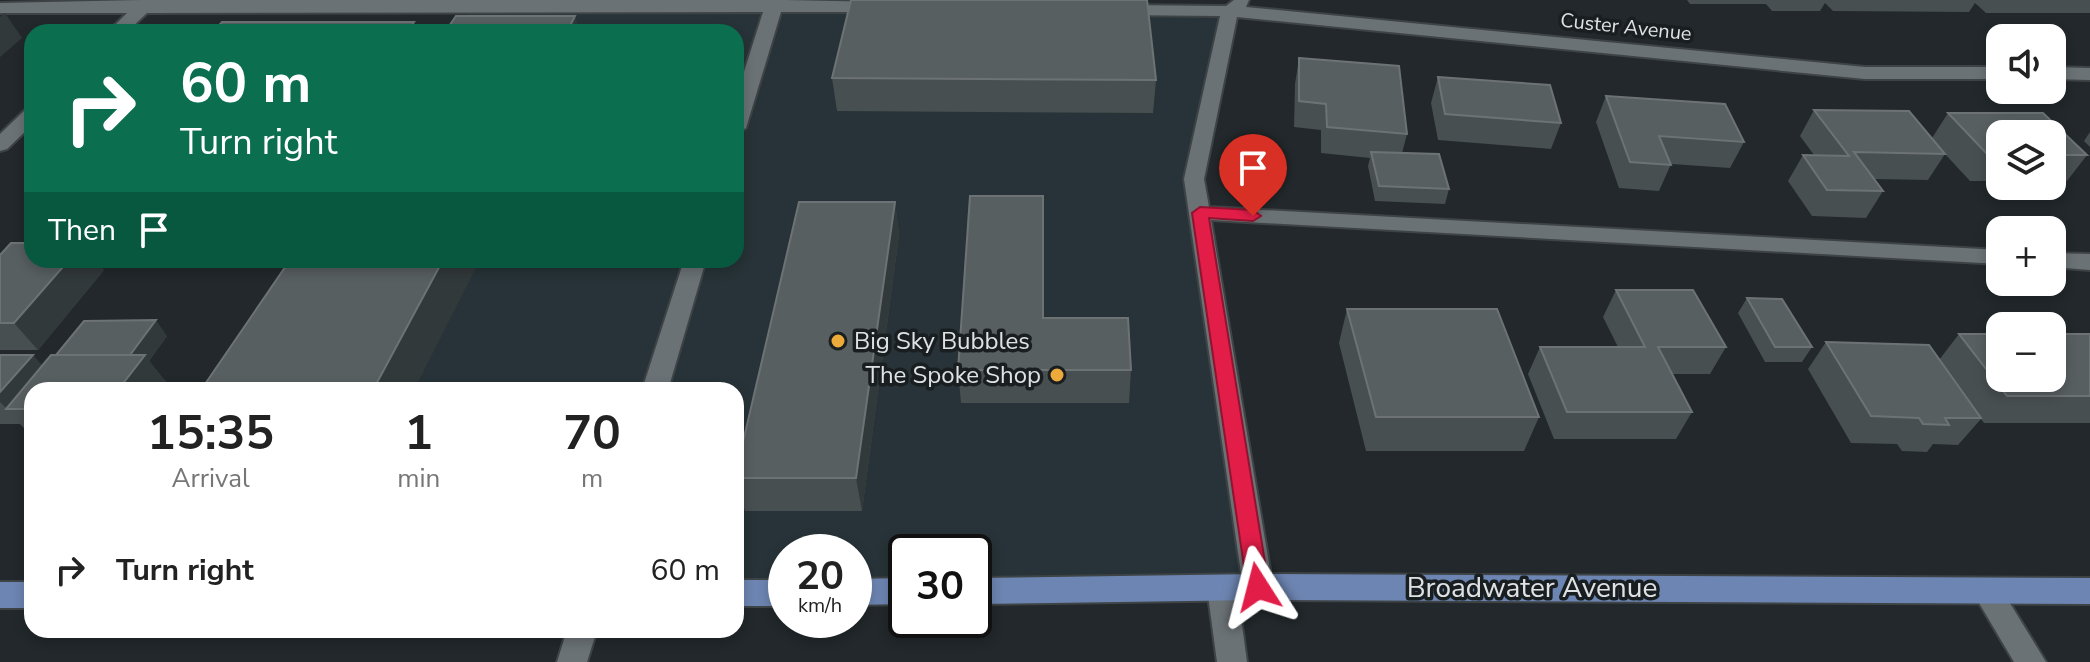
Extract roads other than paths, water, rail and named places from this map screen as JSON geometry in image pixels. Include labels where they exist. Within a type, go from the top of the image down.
[{"type":"main road","name":"Broadwater Avenue","points":[[992,591],[1258,587],[2090,591]]},
{"type":"main road","points":[[744,593],[768,593]]},
{"type":"main road","points":[[0,595],[24,595]]},
{"type":"street","points":[[125,24],[147,3]]},
{"type":"street","points":[[0,8],[147,3],[775,3],[909,8]]},
{"type":"street","points":[[462,24],[476,3]]},
{"type":"street","points":[[744,102],[775,3]]},
{"type":"street","points":[[1237,6],[1198,148],[1194,179],[1258,587]]},
{"type":"street","name":"Custer Avenue","points":[[1096,10],[1237,6],[1865,73],[1986,73]]},
{"type":"street","points":[[2066,73],[2090,74]]},
{"type":"street","points":[[0,145],[24,122]]},
{"type":"street","points":[[1200,213],[1986,256]]},
{"type":"street","points":[[2066,261],[2090,262]]},
{"type":"street","points":[[657,382],[693,268]]},
{"type":"street","points":[[1222,588],[1232,662]]},
{"type":"street","points":[[1987,591],[2031,662]]},
{"type":"street","points":[[572,662],[580,638]]},
{"type":"place","name":"Big Sky Bubbles","points":[[838,341]]},
{"type":"place","name":"The Spoke Shop","points":[[1057,375]]}]
